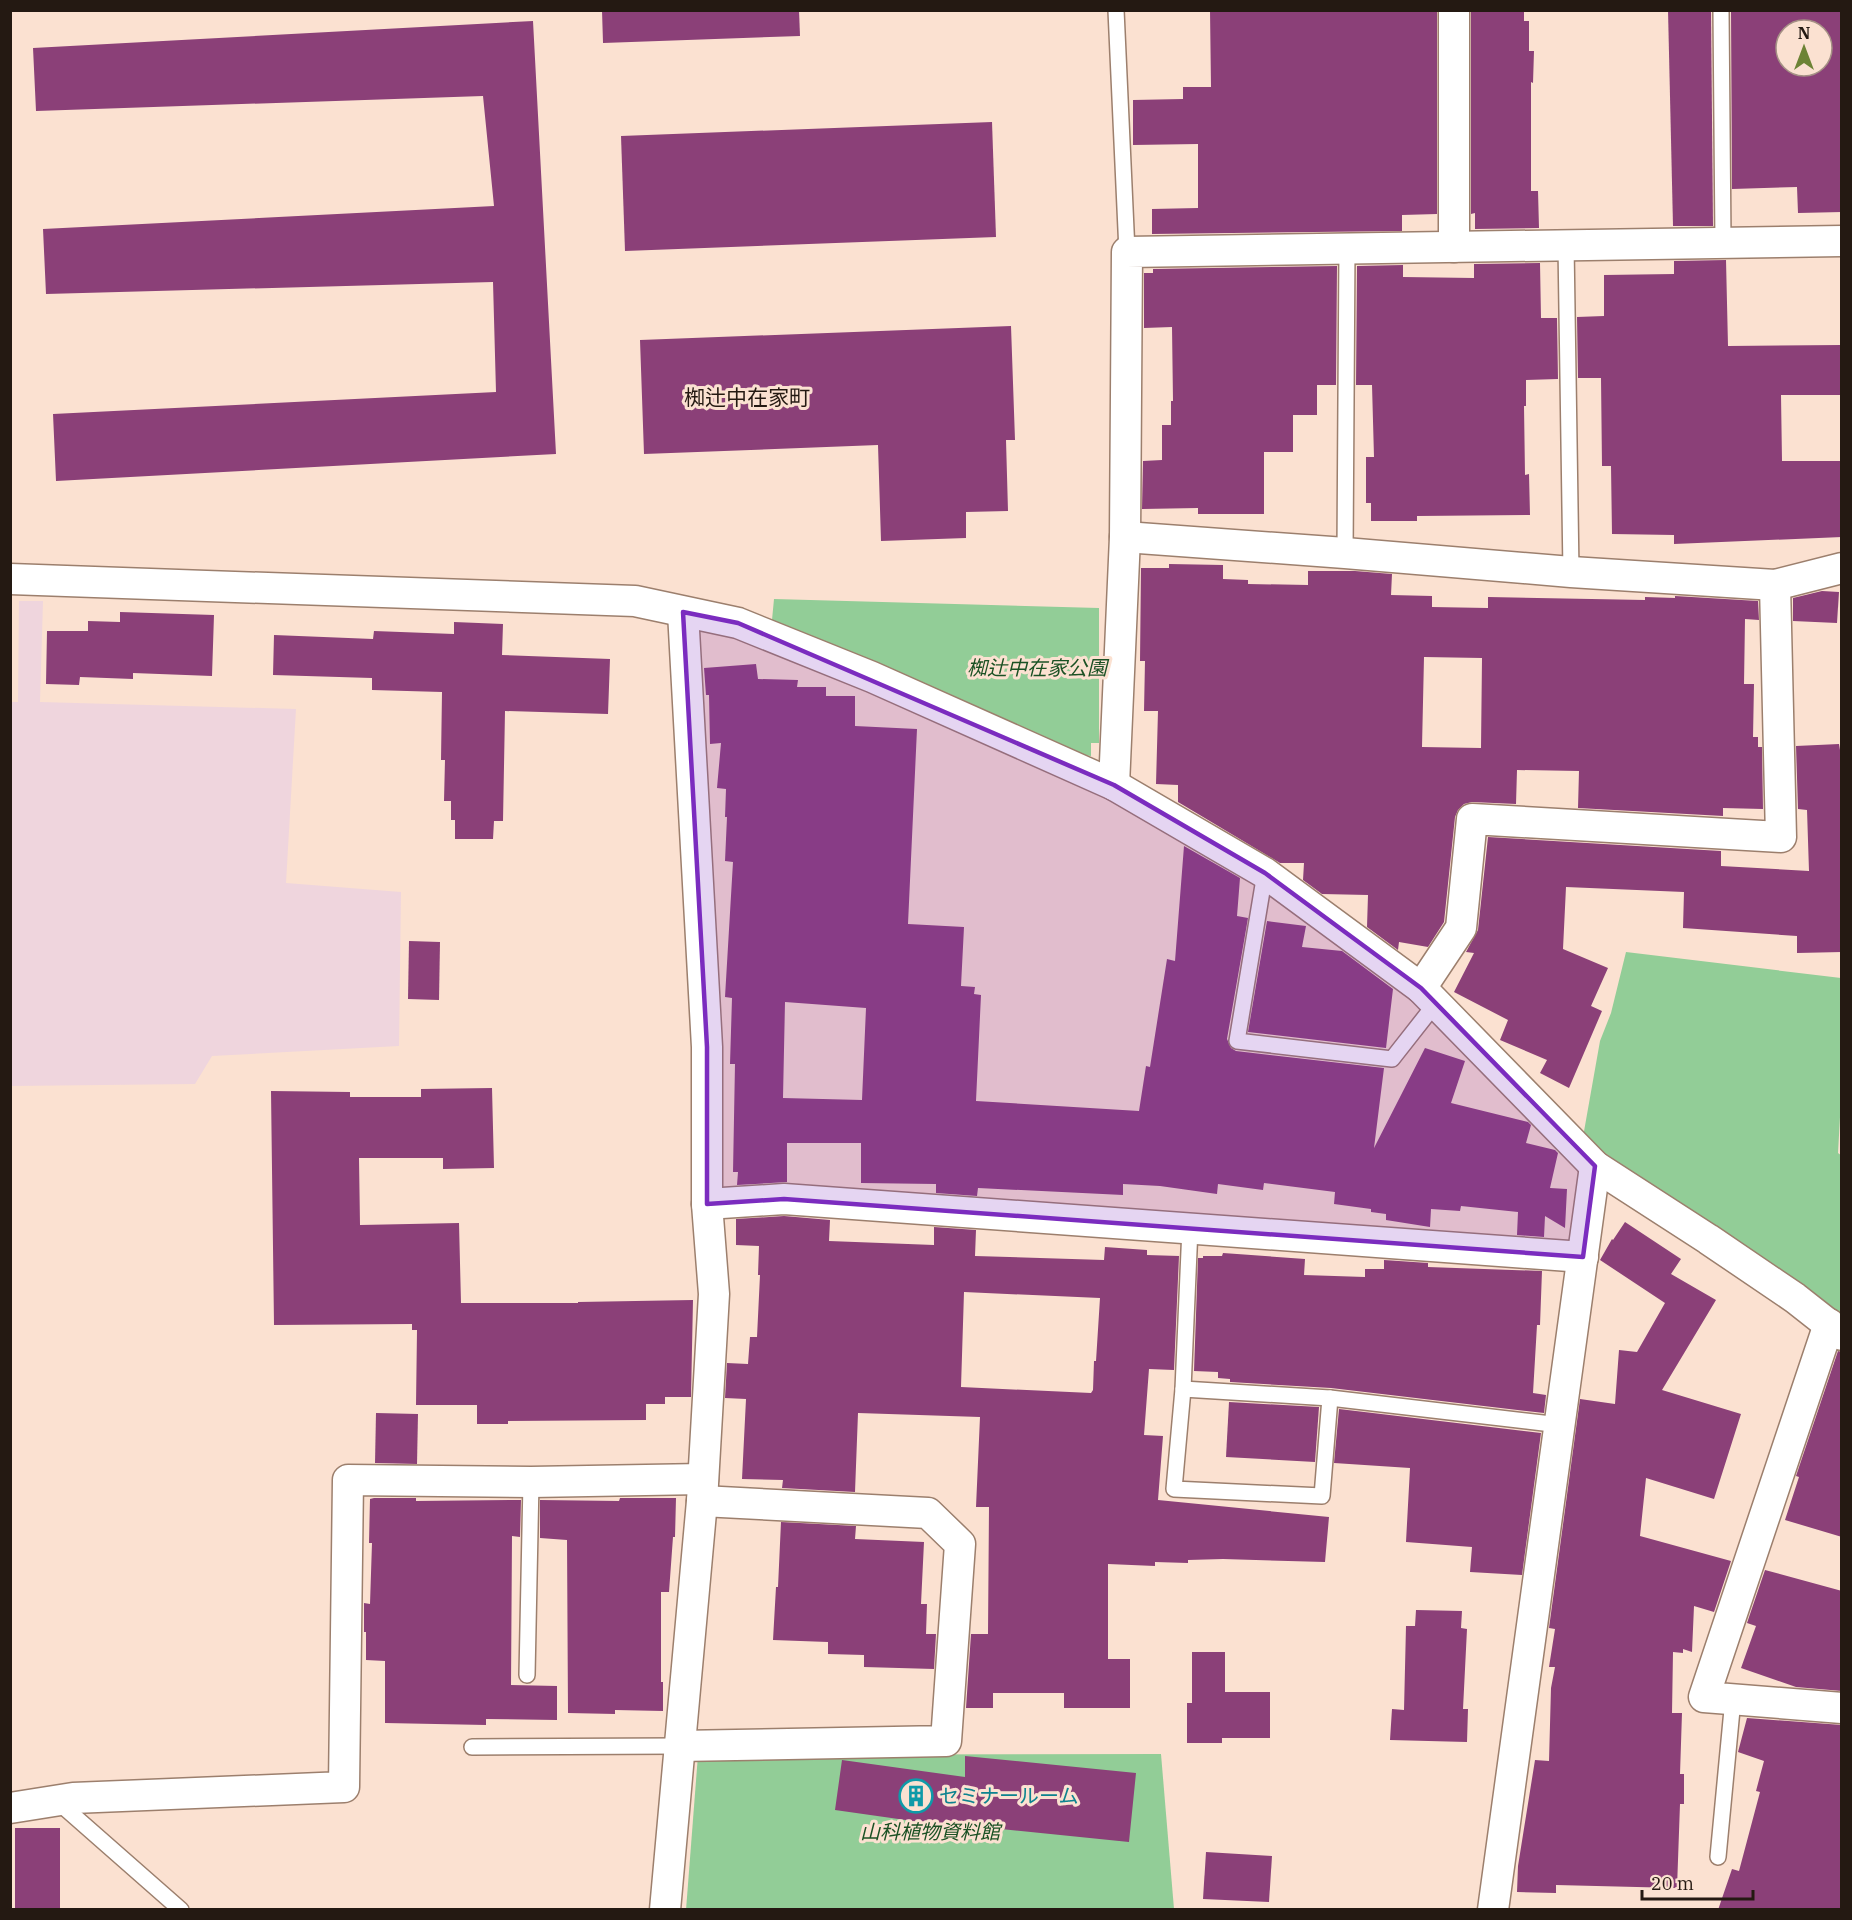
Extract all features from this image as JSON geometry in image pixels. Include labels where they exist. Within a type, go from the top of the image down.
[{"type":"street","points":[[1454,247],[1455,10]]},
{"type":"street","points":[[1113,785],[1125,537],[1127,252],[1842,241]]},
{"type":"street","points":[[1125,537],[1571,572],[1775,585],[1842,568]]},
{"type":"street","points":[[10,579],[635,601],[738,622],[872,677],[1113,785],[1265,873],[1428,995],[1595,1166],[1718,1245],[1795,1298],[1835,1329],[1704,1697],[1842,1707]]},
{"type":"street","points":[[1428,995],[1461,928],[1472,819],[1781,837],[1775,585]]},
{"type":"street","points":[[665,1910],[702,1490],[714,1294],[707,1204],[707,1047],[683,612]]},
{"type":"street","points":[[1493,1910],[1595,1166]]},
{"type":"street","points":[[707,1204],[784,1199],[1583,1257]]},
{"type":"street","points":[[10,1809],[73,1798],[344,1787],[348,1480],[531,1482],[702,1490],[928,1513],[960,1544],[946,1741],[679,1746]]},
{"type":"lane","points":[[1116,10],[1127,252]]},
{"type":"lane","points":[[1721,10],[1723,243]]},
{"type":"lane","points":[[1566,245],[1571,572]]},
{"type":"lane","points":[[1345,553],[1347,248]]},
{"type":"lane","points":[[1265,873],[1237,1041],[1392,1059],[1428,995]]},
{"type":"lane","points":[[1190,1228],[1183,1389],[1174,1489],[1322,1496],[1330,1398]]},
{"type":"lane","points":[[1183,1389],[1330,1398],[1560,1425]]},
{"type":"lane","points":[[527,1675],[531,1482]]},
{"type":"lane","points":[[1718,1857],[1733,1699]]},
{"type":"lane","points":[[472,1747],[679,1746]]},
{"type":"lane","points":[[57,1801],[181,1910]]},
{"type":"highlighted area","points":[[683,612],[738,623],[1114,785],[1265,873],[1421,988],[1595,1166],[1583,1257],[784,1199],[707,1204],[707,1047]]},
{"type":"shaded area","points":[[19,601],[43,601],[40,702],[296,709],[286,883],[401,892],[399,1046],[212,1056],[195,1084],[11,1086],[10,702],[18,702]]},
{"type":"green space","name":"椥辻中在家公園","points":[[774,599],[1099,608],[1099,743],[1091,743],[1091,756],[1082,755],[794,632],[772,620]]},
{"type":"green space","points":[[1626,952],[1841,978],[1842,1081],[1838,1153],[1842,1156],[1841,1316],[1701,1223],[1583,1137],[1600,1041],[1611,1013]]},
{"type":"green space","name":"山科植物資料館","points":[[1161,1754],[1174,1909],[686,1910],[698,1755]]},
{"type":"building","points":[[602,10],[799,10],[800,36],[603,43]]},
{"type":"building","points":[[1210,10],[1437,10],[1437,214],[1402,215],[1402,231],[1152,234],[1152,209],[1198,208],[1198,144],[1133,145],[1133,100],[1183,99],[1183,87],[1211,87]]},
{"type":"building","points":[[1471,10],[1524,10],[1524,21],[1529,21],[1529,51],[1534,51],[1533,83],[1531,82],[1531,191],[1538,191],[1539,228],[1475,229],[1475,213],[1471,214]]},
{"type":"building","points":[[1668,10],[1711,10],[1713,226],[1673,226]]},
{"type":"building","points":[[1731,10],[1842,10],[1842,212],[1798,213],[1797,187],[1732,189]]},
{"type":"building","points":[[533,21],[556,454],[56,481],[53,414],[496,392],[493,282],[46,294],[43,229],[494,206],[483,96],[36,111],[33,48]]},
{"type":"building","points":[[992,122],[996,237],[625,251],[621,136]]},
{"type":"building","points":[[1726,260],[1728,346],[1842,345],[1842,395],[1781,395],[1782,461],[1842,461],[1842,537],[1674,544],[1674,535],[1612,534],[1611,466],[1602,466],[1601,378],[1578,378],[1577,317],[1604,316],[1604,275],[1674,274],[1674,261]]},
{"type":"building","points":[[1540,263],[1541,318],[1557,318],[1558,379],[1526,380],[1525,475],[1529,474],[1530,515],[1417,516],[1417,521],[1371,521],[1371,503],[1366,503],[1366,457],[1374,457],[1372,385],[1356,385],[1357,266],[1403,265],[1403,277],[1474,278],[1474,264]]},
{"type":"building","points":[[1337,266],[1336,385],[1317,385],[1317,415],[1293,415],[1293,452],[1264,452],[1264,514],[1198,514],[1198,508],[1142,509],[1143,461],[1162,460],[1162,425],[1171,425],[1171,401],[1173,401],[1172,327],[1144,328],[1144,273],[1153,273],[1153,269]]},
{"type":"building","points":[[1011,326],[1015,440],[1006,440],[1008,511],[966,512],[966,538],[881,541],[878,445],[644,454],[640,340]]},
{"type":"building","points":[[1169,564],[1223,565],[1223,579],[1248,580],[1248,584],[1308,585],[1308,571],[1392,574],[1391,595],[1432,596],[1432,607],[1488,608],[1488,597],[1645,600],[1645,597],[1675,598],[1675,596],[1758,601],[1759,620],[1745,619],[1744,684],[1754,684],[1753,737],[1758,737],[1758,747],[1762,747],[1763,809],[1723,808],[1723,816],[1578,808],[1579,771],[1517,770],[1516,804],[1472,802],[1464,804],[1458,810],[1455,817],[1444,922],[1428,947],[1399,942],[1398,950],[1367,927],[1368,895],[1322,894],[1303,880],[1304,863],[1280,863],[1178,802],[1178,785],[1156,784],[1158,711],[1144,711],[1145,661],[1140,661],[1141,568],[1169,568]],"holes":[[[1424,657],[1482,658],[1481,748],[1422,747]]]},
{"type":"building","points":[[1822,591],[1839,592],[1837,623],[1793,621],[1793,598]]},
{"type":"building","points":[[120,612],[214,615],[212,676],[133,673],[133,679],[80,677],[79,685],[46,684],[47,631],[88,631],[88,621],[120,622]]},
{"type":"building","points":[[454,622],[503,624],[502,655],[610,659],[608,714],[505,711],[503,821],[494,821],[493,839],[455,839],[455,820],[451,820],[451,801],[444,801],[445,760],[441,760],[442,692],[372,690],[372,678],[273,675],[274,635],[373,639],[374,631],[454,634]]},
{"type":"building","points":[[756,664],[758,679],[798,680],[797,687],[826,687],[826,696],[855,696],[855,726],[917,729],[908,924],[964,927],[961,986],[975,987],[974,994],[981,995],[976,1101],[1139,1111],[1146,1066],[1150,1067],[1167,959],[1175,961],[1184,846],[1240,878],[1237,916],[1248,918],[1227,1039],[1231,1048],[1236,1051],[1384,1068],[1374,1148],[1425,1048],[1465,1061],[1451,1103],[1528,1122],[1531,1125],[1526,1143],[1555,1150],[1558,1153],[1550,1188],[1567,1189],[1565,1228],[1545,1216],[1544,1237],[1517,1235],[1518,1212],[1461,1206],[1460,1211],[1431,1209],[1430,1227],[1386,1220],[1386,1214],[1371,1212],[1371,1209],[1334,1204],[1335,1192],[1264,1183],[1263,1190],[1218,1184],[1217,1194],[1160,1186],[1123,1184],[1123,1195],[978,1188],[977,1196],[936,1193],[936,1184],[861,1183],[861,1143],[787,1143],[787,1182],[737,1185],[738,1172],[733,1172],[735,1064],[730,1064],[732,998],[725,997],[733,862],[725,861],[726,789],[717,788],[721,743],[710,744],[709,695],[706,695],[704,668]],"holes":[[[785,1002],[866,1008],[862,1100],[783,1098]]]},
{"type":"building","points":[[1839,744],[1842,762],[1842,952],[1797,953],[1797,936],[1683,928],[1684,892],[1566,887],[1563,949],[1608,968],[1591,1006],[1602,1011],[1569,1088],[1540,1073],[1547,1060],[1500,1040],[1508,1020],[1454,992],[1474,953],[1466,952],[1478,930],[1488,837],[1721,851],[1721,866],[1809,871],[1807,810],[1798,809],[1796,746]]},
{"type":"building","points":[[1267,921],[1306,926],[1302,947],[1342,951],[1393,989],[1386,1048],[1248,1032]]},
{"type":"building","points":[[409,941],[440,942],[439,1000],[408,999]]},
{"type":"building","points":[[492,1088],[494,1168],[443,1169],[443,1158],[359,1158],[360,1225],[459,1223],[461,1303],[693,1300],[691,1397],[665,1397],[665,1404],[646,1404],[646,1420],[508,1421],[508,1424],[477,1424],[477,1405],[416,1405],[417,1330],[412,1330],[412,1324],[274,1325],[271,1091],[350,1092],[350,1097],[421,1097],[421,1089]]},
{"type":"building","points":[[784,1216],[830,1220],[829,1241],[934,1245],[934,1227],[976,1230],[975,1256],[1104,1260],[1105,1247],[1147,1250],[1147,1255],[1179,1256],[1174,1370],[1149,1369],[1144,1435],[1163,1436],[1158,1500],[1329,1517],[1325,1562],[1223,1559],[1188,1560],[1188,1563],[1155,1562],[1155,1566],[1108,1564],[1108,1659],[1130,1659],[1130,1708],[1064,1708],[1064,1693],[993,1693],[993,1708],[966,1708],[971,1634],[988,1634],[989,1507],[976,1507],[980,1417],[858,1413],[855,1492],[782,1488],[783,1480],[742,1479],[746,1399],[725,1398],[727,1363],[748,1364],[750,1337],[757,1337],[760,1275],[758,1275],[759,1246],[736,1245],[736,1219]],"holes":[[[964,1292],[1100,1298],[1096,1361],[1094,1361],[1091,1393],[961,1387]]]},
{"type":"building","points":[[1625,1222],[1681,1259],[1671,1274],[1716,1300],[1662,1390],[1741,1414],[1714,1499],[1646,1478],[1640,1536],[1731,1561],[1714,1612],[1694,1606],[1692,1652],[1683,1649],[1683,1653],[1673,1652],[1672,1713],[1682,1713],[1680,1774],[1684,1774],[1684,1804],[1680,1804],[1677,1888],[1556,1885],[1556,1893],[1517,1892],[1518,1866],[1535,1760],[1549,1761],[1551,1688],[1555,1667],[1549,1667],[1555,1629],[1549,1628],[1580,1399],[1615,1404],[1619,1350],[1637,1352],[1665,1303],[1600,1260]]},
{"type":"building","points":[[1223,1253],[1305,1259],[1304,1275],[1365,1277],[1365,1269],[1384,1269],[1384,1260],[1428,1263],[1428,1267],[1542,1271],[1540,1325],[1537,1325],[1533,1393],[1546,1395],[1544,1413],[1331,1388],[1230,1382],[1230,1379],[1218,1378],[1218,1372],[1194,1371],[1198,1258],[1222,1256]]},
{"type":"building","points":[[1838,1351],[1842,1352],[1842,1537],[1785,1520],[1799,1477],[1796,1476]]},
{"type":"building","points":[[1229,1402],[1319,1407],[1315,1462],[1226,1457]]},
{"type":"building","points":[[1339,1409],[1541,1433],[1522,1575],[1470,1572],[1472,1547],[1406,1542],[1410,1468],[1334,1463]]},
{"type":"building","points":[[376,1413],[418,1414],[417,1464],[375,1463]]},
{"type":"building","points":[[416,1498],[416,1501],[521,1500],[520,1537],[512,1536],[511,1685],[557,1686],[557,1720],[486,1719],[486,1725],[385,1723],[385,1661],[366,1660],[366,1632],[364,1632],[364,1603],[370,1604],[372,1543],[369,1543],[370,1499]]},
{"type":"building","points":[[620,1498],[676,1498],[675,1537],[673,1537],[669,1592],[661,1592],[663,1711],[615,1710],[615,1714],[568,1713],[567,1540],[540,1538],[540,1500],[619,1501]]},
{"type":"building","points":[[781,1522],[856,1526],[855,1539],[924,1542],[921,1604],[927,1604],[926,1634],[936,1634],[934,1669],[864,1667],[864,1655],[828,1654],[828,1642],[773,1640]]},
{"type":"building","points":[[1765,1570],[1842,1591],[1842,1691],[1796,1687],[1741,1668],[1756,1626],[1747,1623]]},
{"type":"building","points":[[1416,1610],[1462,1611],[1461,1628],[1467,1629],[1463,1709],[1468,1709],[1467,1742],[1390,1740],[1392,1709],[1404,1710],[1406,1626],[1415,1626]]},
{"type":"building","points":[[1192,1652],[1225,1652],[1225,1692],[1270,1692],[1270,1738],[1222,1738],[1222,1743],[1187,1743],[1187,1703],[1192,1703]]},
{"type":"building","points":[[1747,1718],[1842,1725],[1842,1910],[1718,1910],[1732,1869],[1739,1871],[1760,1792],[1756,1791],[1764,1761],[1738,1752]]},
{"type":"building","points":[[965,1756],[1136,1773],[1129,1842],[991,1828],[990,1832],[835,1810],[842,1760],[965,1777]]},
{"type":"building","points":[[15,1828],[60,1828],[60,1910],[15,1910]]},
{"type":"building","points":[[1206,1852],[1272,1856],[1269,1902],[1203,1899]]},
{"type":"place","name":"セミナールーム","points":[[916,1796]]},
{"type":"district","name":"椥辻中在家町","points":[[747,398]]}]
